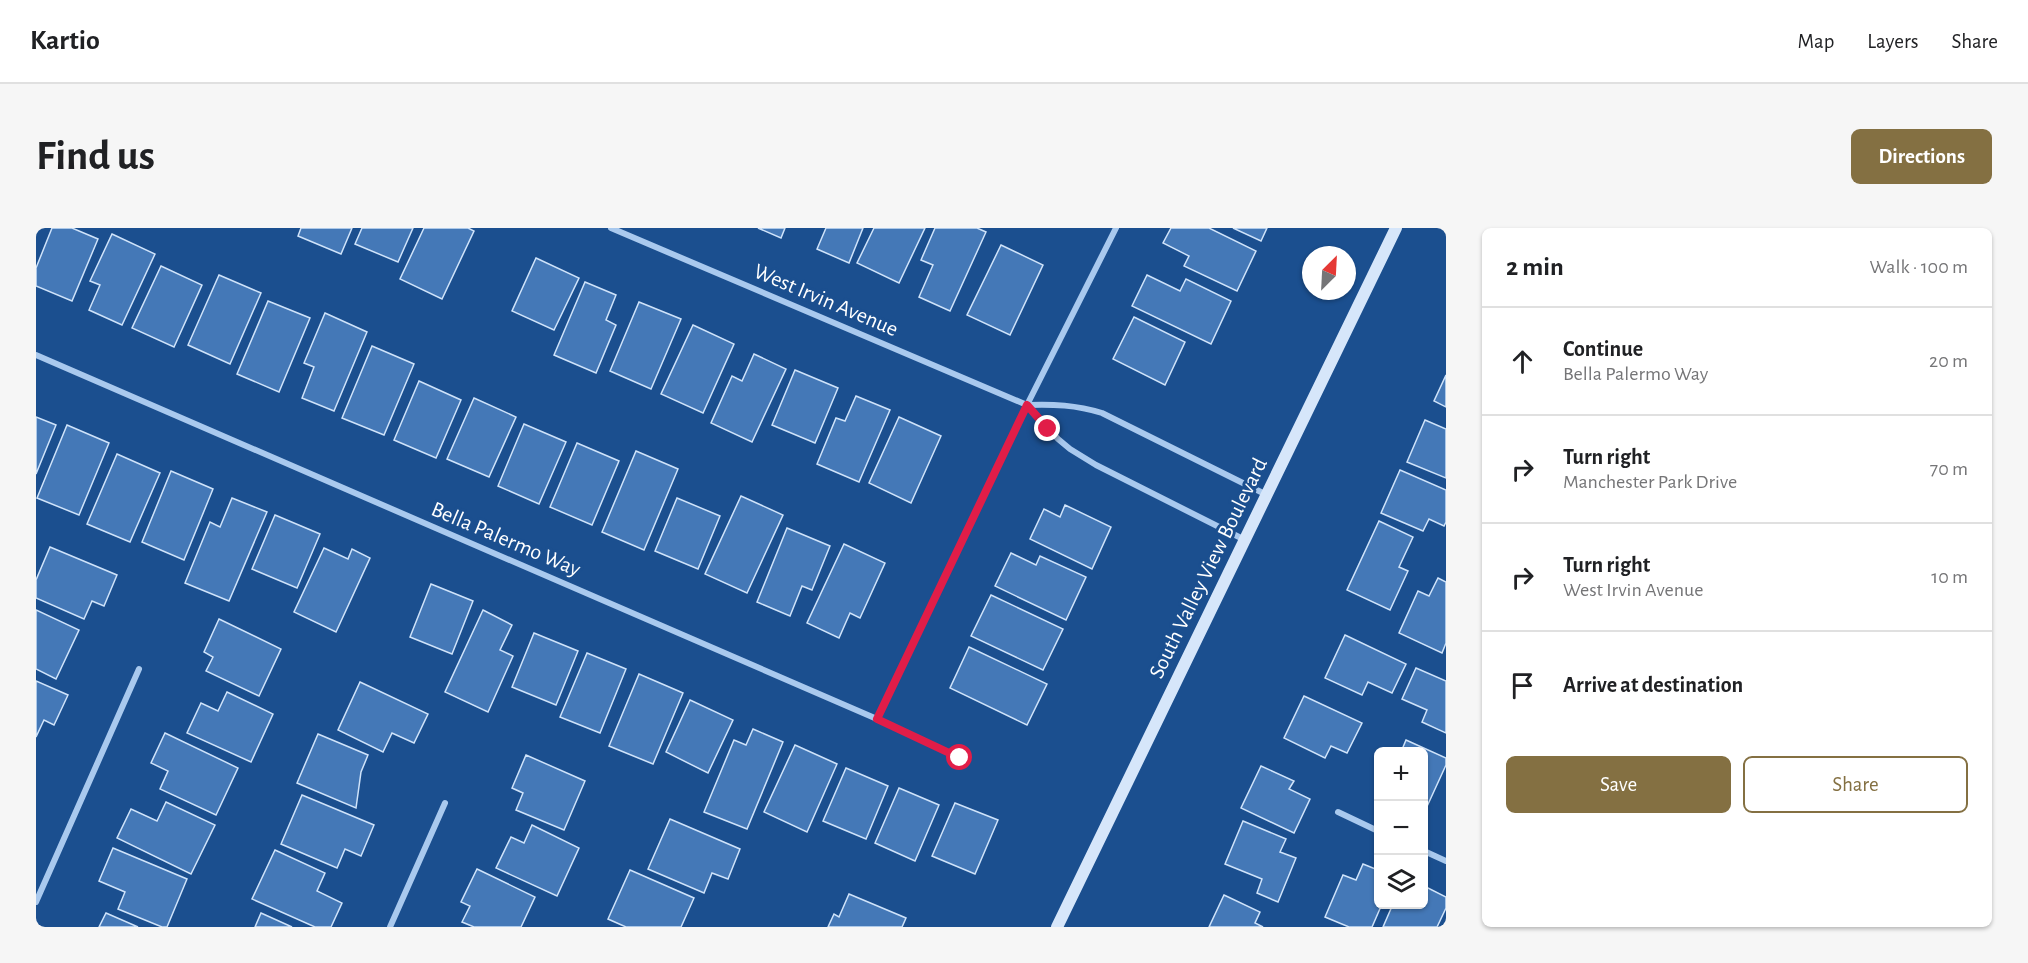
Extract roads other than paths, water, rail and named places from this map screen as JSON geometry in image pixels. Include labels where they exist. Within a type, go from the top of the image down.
[{"type":"main road","name":"South Valley View Boulevard","points":[[1057,927],[1396,228]]},
{"type":"street","name":"West Irvin Avenue","points":[[611,228],[1027,405],[1070,449],[1096,465],[1245,540]]},
{"type":"street","points":[[877,719],[1027,405],[1116,228]]},
{"type":"street","name":"Bella Palermo Way","points":[[36,355],[877,719],[960,758]]},
{"type":"street","name":"West Irvin Avenue","points":[[1027,405],[1063,404],[1101,413],[1267,495]]},
{"type":"street","points":[[36,902],[139,669]]},
{"type":"street","points":[[390,927],[445,803]]},
{"type":"street","points":[[1338,812],[1374,829]]},
{"type":"street","points":[[1428,853],[1446,861]]}]
